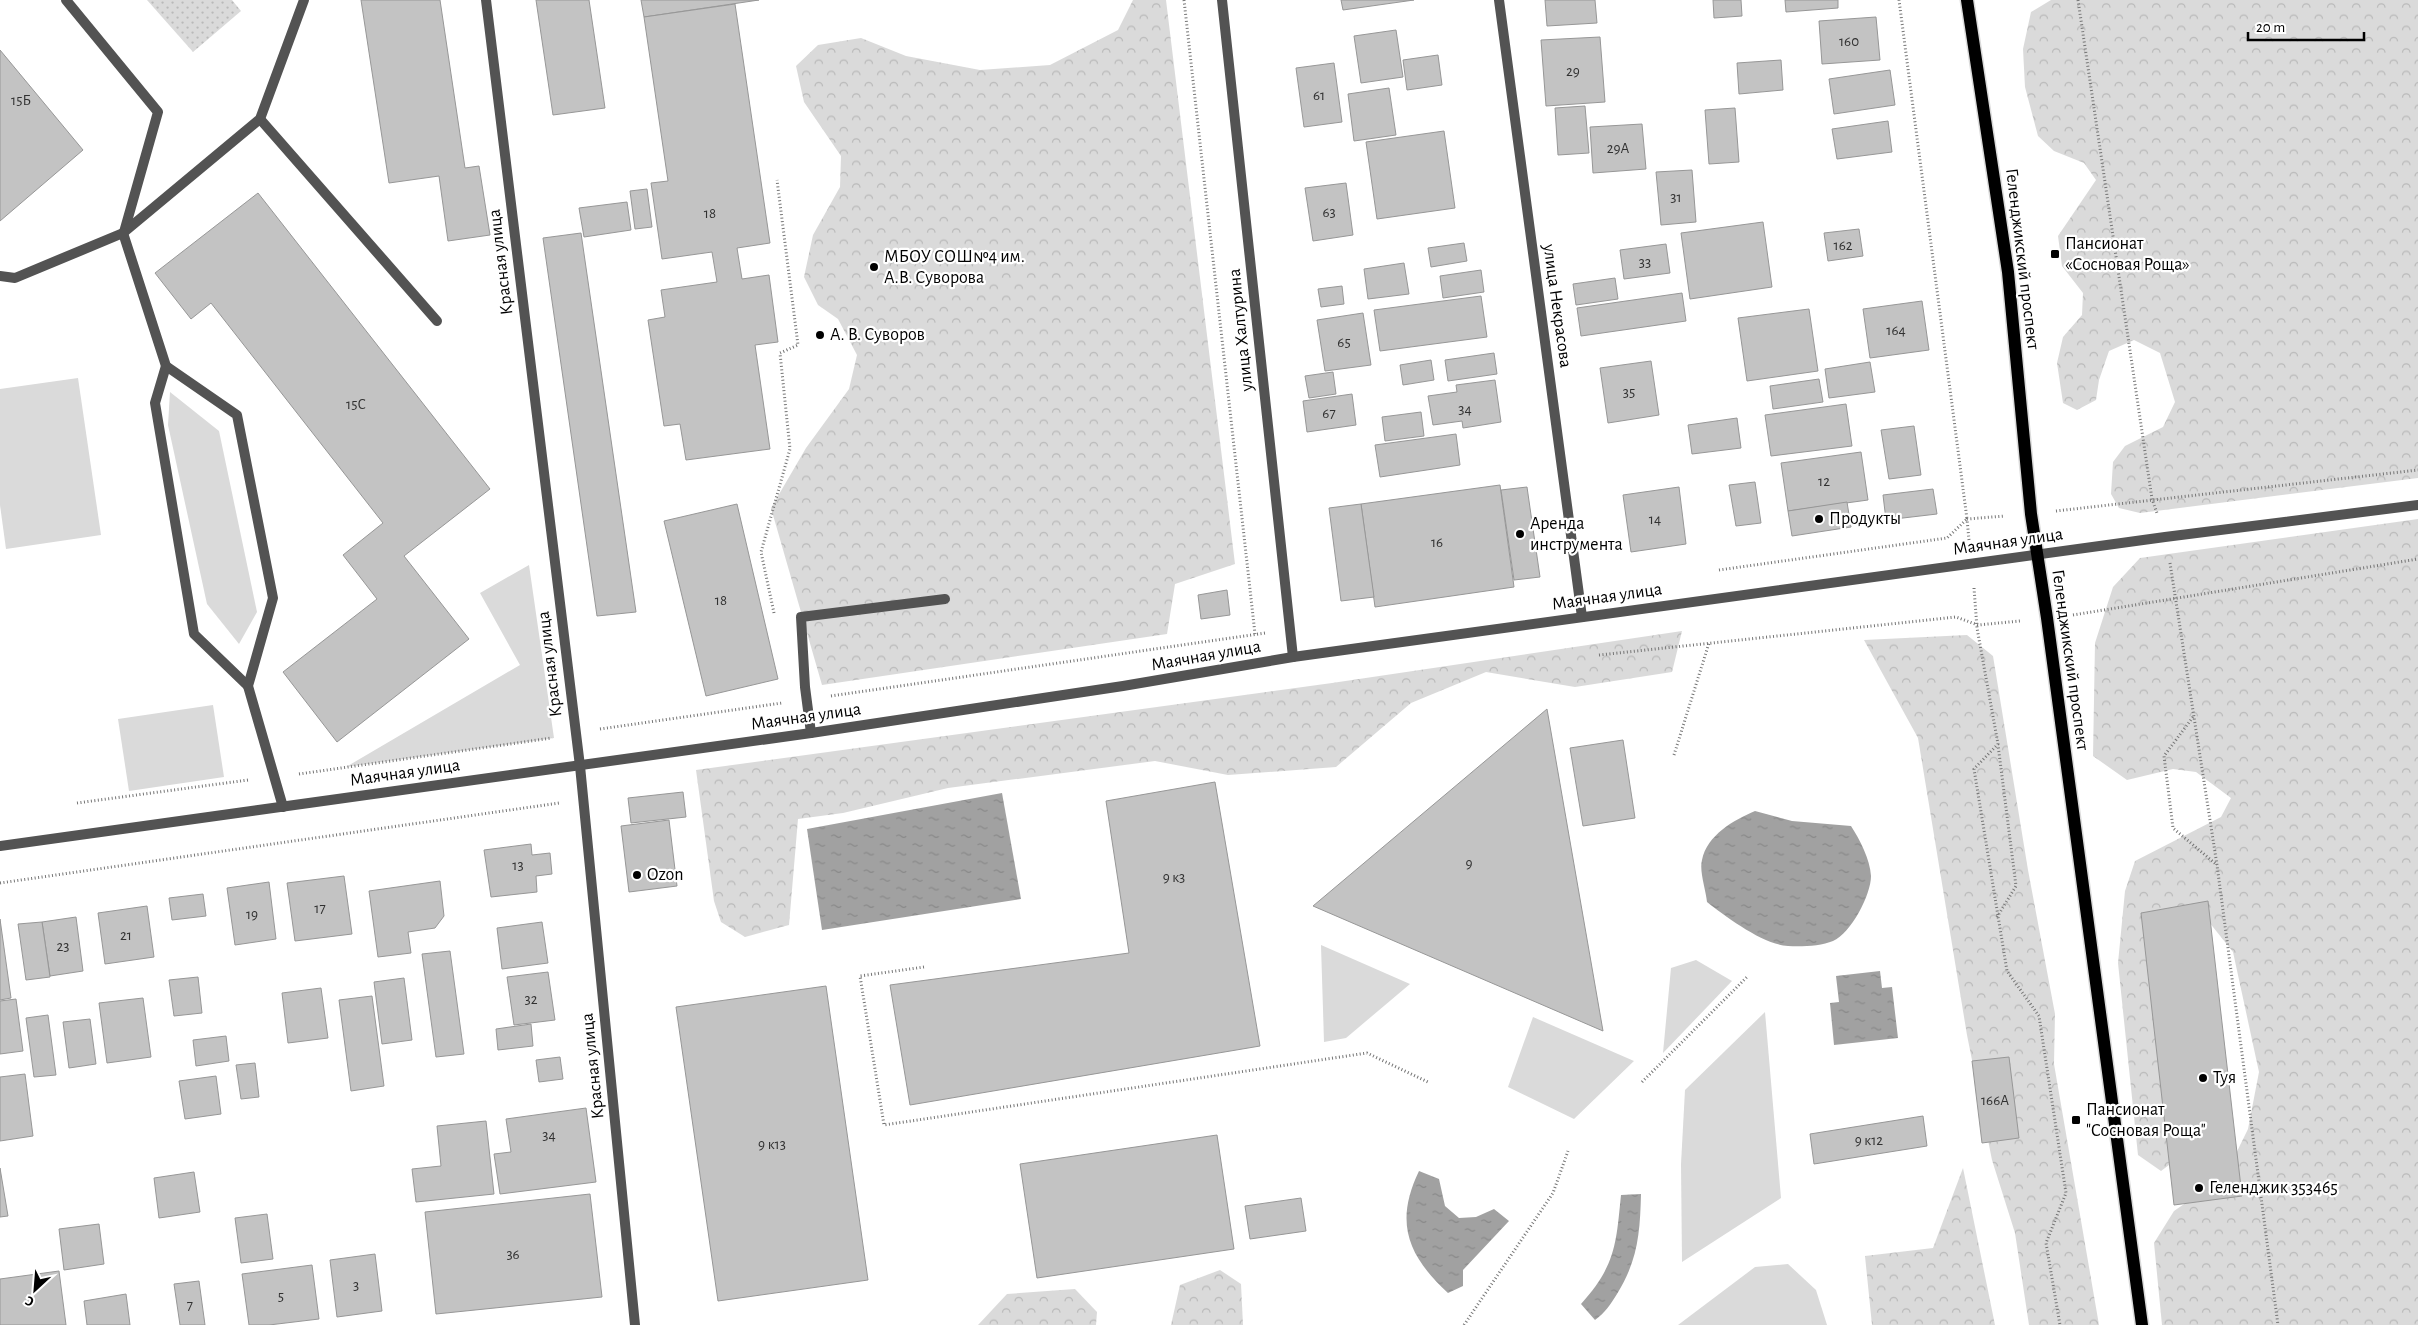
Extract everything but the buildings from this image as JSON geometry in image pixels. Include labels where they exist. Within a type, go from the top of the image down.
[{"type":"main road","name":"Геленджикский проспект","points":[[1968,0],[2008,272],[2036,555],[2047,618],[2142,1325]]},
{"type":"street","points":[[66,0],[158,112],[123,233],[166,366],[155,403],[194,634],[248,686],[283,807]]},
{"type":"street","name":"Красная улица","points":[[486,0],[580,766],[635,1325]]},
{"type":"street","name":"улица Халтурина","points":[[1222,0],[1293,657]]},
{"type":"street","name":"улица Некрасова","points":[[1499,0],[1582,617]]},
{"type":"street","points":[[0,276],[15,278],[123,233],[260,119],[302,2]]},
{"type":"street","points":[[260,119],[437,321]]},
{"type":"street","points":[[166,366],[237,415],[273,598],[248,686]]},
{"type":"street","name":"Маячная улица","points":[[0,846],[811,733],[1123,686],[1293,657],[2036,555],[2418,505]]},
{"type":"street","points":[[811,733],[805,687],[801,616],[945,599]]},
{"type":"path","points":[[1184,0],[1255,634]]},
{"type":"path","points":[[1716,570],[1947,538],[1967,519],[1899,0]]},
{"type":"path","points":[[2078,0],[2152,499],[2165,538],[2177,599],[2193,716],[2217,866],[2278,1325]]},
{"type":"path","points":[[775,616],[762,552],[790,449],[780,353],[798,345],[777,180]]},
{"type":"path","points":[[1599,655],[1956,617],[1978,625],[2047,618],[2177,599],[2418,559]]},
{"type":"path","points":[[821,698],[1290,629]]},
{"type":"path","points":[[1674,755],[1709,643]]},
{"type":"path","points":[[298,774],[791,702]]},
{"type":"path","points":[[2193,716],[2164,756],[2173,828],[2217,866]]},
{"type":"path","points":[[1997,917],[2016,886],[1998,744]]},
{"type":"path","points":[[78,803],[250,780]]},
{"type":"path","points":[[0,883],[561,802]]},
{"type":"path","points":[[924,967],[860,976],[884,1125],[1367,1053],[1428,1082]]},
{"type":"path","points":[[1642,1082],[1747,977]]},
{"type":"path","points":[[1464,1325],[1553,1193],[1568,1151]]},
{"type":"green space","points":[[147,0],[232,0],[241,11],[193,52]]},
{"type":"green space","points":[[1133,0],[1166,0],[1235,564],[1175,584],[1167,634],[822,685],[771,508],[806,448],[849,389],[857,355],[838,319],[818,305],[804,277],[813,235],[840,187],[841,156],[804,102],[796,66],[818,45],[861,38],[906,56],[980,70],[1050,65],[1118,30]]},
{"type":"green space","points":[[2051,0],[2418,0],[2418,478],[2140,513],[2119,508],[2111,494],[2113,462],[2125,446],[2163,427],[2175,402],[2160,353],[2134,340],[2109,351],[2099,380],[2096,400],[2077,410],[2063,403],[2057,363],[2063,337],[2082,315],[2083,293],[2062,266],[2058,236],[2096,180],[2084,163],[2054,151],[2038,136],[2025,87],[2023,49],[2031,12]]},
{"type":"green space","points":[[78,378],[101,535],[6,549],[0,505],[0,389]]},
{"type":"green space","points":[[170,392],[219,431],[257,612],[239,644],[207,604],[168,425]]},
{"type":"green space","points":[[2418,519],[2418,1325],[2162,1325],[2154,1243],[2174,1211],[2225,1176],[2248,1129],[2259,1072],[2233,952],[2201,912],[2177,1159],[2161,1171],[2138,1155],[2118,963],[2125,891],[2135,861],[2221,817],[2231,798],[2196,772],[2173,769],[2127,780],[2093,756],[2095,643],[2113,587],[2140,558]]},
{"type":"green space","points":[[529,565],[554,738],[346,767],[520,665],[480,593]]},
{"type":"green space","points":[[1682,631],[1672,672],[1575,687],[1486,672],[1411,703],[1336,767],[1228,775],[1155,761],[948,788],[843,813],[798,819],[789,925],[745,937],[721,922],[714,901],[696,770],[1332,683]]},
{"type":"green space","points":[[1967,635],[1993,656],[2028,870],[2055,1014],[2054,1064],[2099,1325],[2029,1325],[2015,1233],[1992,1160],[1967,1035],[1918,738],[1864,640]]},
{"type":"green space","points":[[213,705],[224,777],[129,791],[118,719]]},
{"type":"green space","points":[[1321,945],[1410,984],[1346,1038],[1324,1042]]},
{"type":"green space","points":[[1696,960],[1732,981],[1663,1053],[1671,968]]},
{"type":"green space","points":[[1765,1012],[1781,1198],[1682,1262],[1681,1164],[1685,1090]]},
{"type":"green space","points":[[1533,1017],[1634,1061],[1574,1119],[1508,1087]]},
{"type":"green space","points":[[1963,1168],[1995,1325],[1872,1325],[1865,1256],[1933,1248]]},
{"type":"green space","points":[[1788,1264],[1816,1290],[1827,1325],[1678,1325],[1755,1267]]},
{"type":"green space","points":[[1220,1270],[1241,1284],[1243,1325],[1171,1325],[1180,1285]]},
{"type":"green space","points":[[1075,1289],[1097,1312],[1096,1325],[978,1325],[1007,1294]]},
{"type":"water","points":[[1002,793],[1021,899],[822,930],[807,829]]},
{"type":"water","points":[[1755,811],[1792,821],[1851,826],[1864,850],[1871,876],[1868,893],[1859,913],[1840,937],[1828,943],[1817,945],[1793,946],[1778,944],[1757,936],[1707,902],[1701,864],[1709,843],[1730,824]]},
{"type":"water","points":[[1880,971],[1882,988],[1892,987],[1898,1038],[1834,1045],[1830,1003],[1839,1002],[1836,976]]},
{"type":"water","points":[[1419,1171],[1439,1179],[1445,1206],[1459,1218],[1476,1217],[1494,1209],[1509,1221],[1463,1270],[1463,1286],[1448,1293],[1423,1266],[1409,1238],[1407,1207],[1411,1190]]},
{"type":"water","points":[[1641,1194],[1639,1234],[1634,1258],[1624,1282],[1612,1302],[1605,1312],[1595,1320],[1581,1304],[1593,1290],[1608,1265],[1618,1227],[1621,1195]]},
{"type":"place","name":"Пансионат «Сосновая Роща»","points":[[2055,254]]},
{"type":"place","name":"МБОУ СОШ№4 им. А.В. Суворова","points":[[874,267]]},
{"type":"place","name":"А. В. Суворов","points":[[820,335]]},
{"type":"place","name":"Продукты","points":[[1819,519]]},
{"type":"place","name":"Аренда инструмента","points":[[1520,534]]},
{"type":"place","name":"Ozon","points":[[637,875]]},
{"type":"place","name":"Туя","points":[[2203,1078]]},
{"type":"place","name":"Пансионат \"Сосновая Роща\"","points":[[2076,1120]]},
{"type":"place","name":"Геленджик 353465","points":[[2199,1188]]}]
